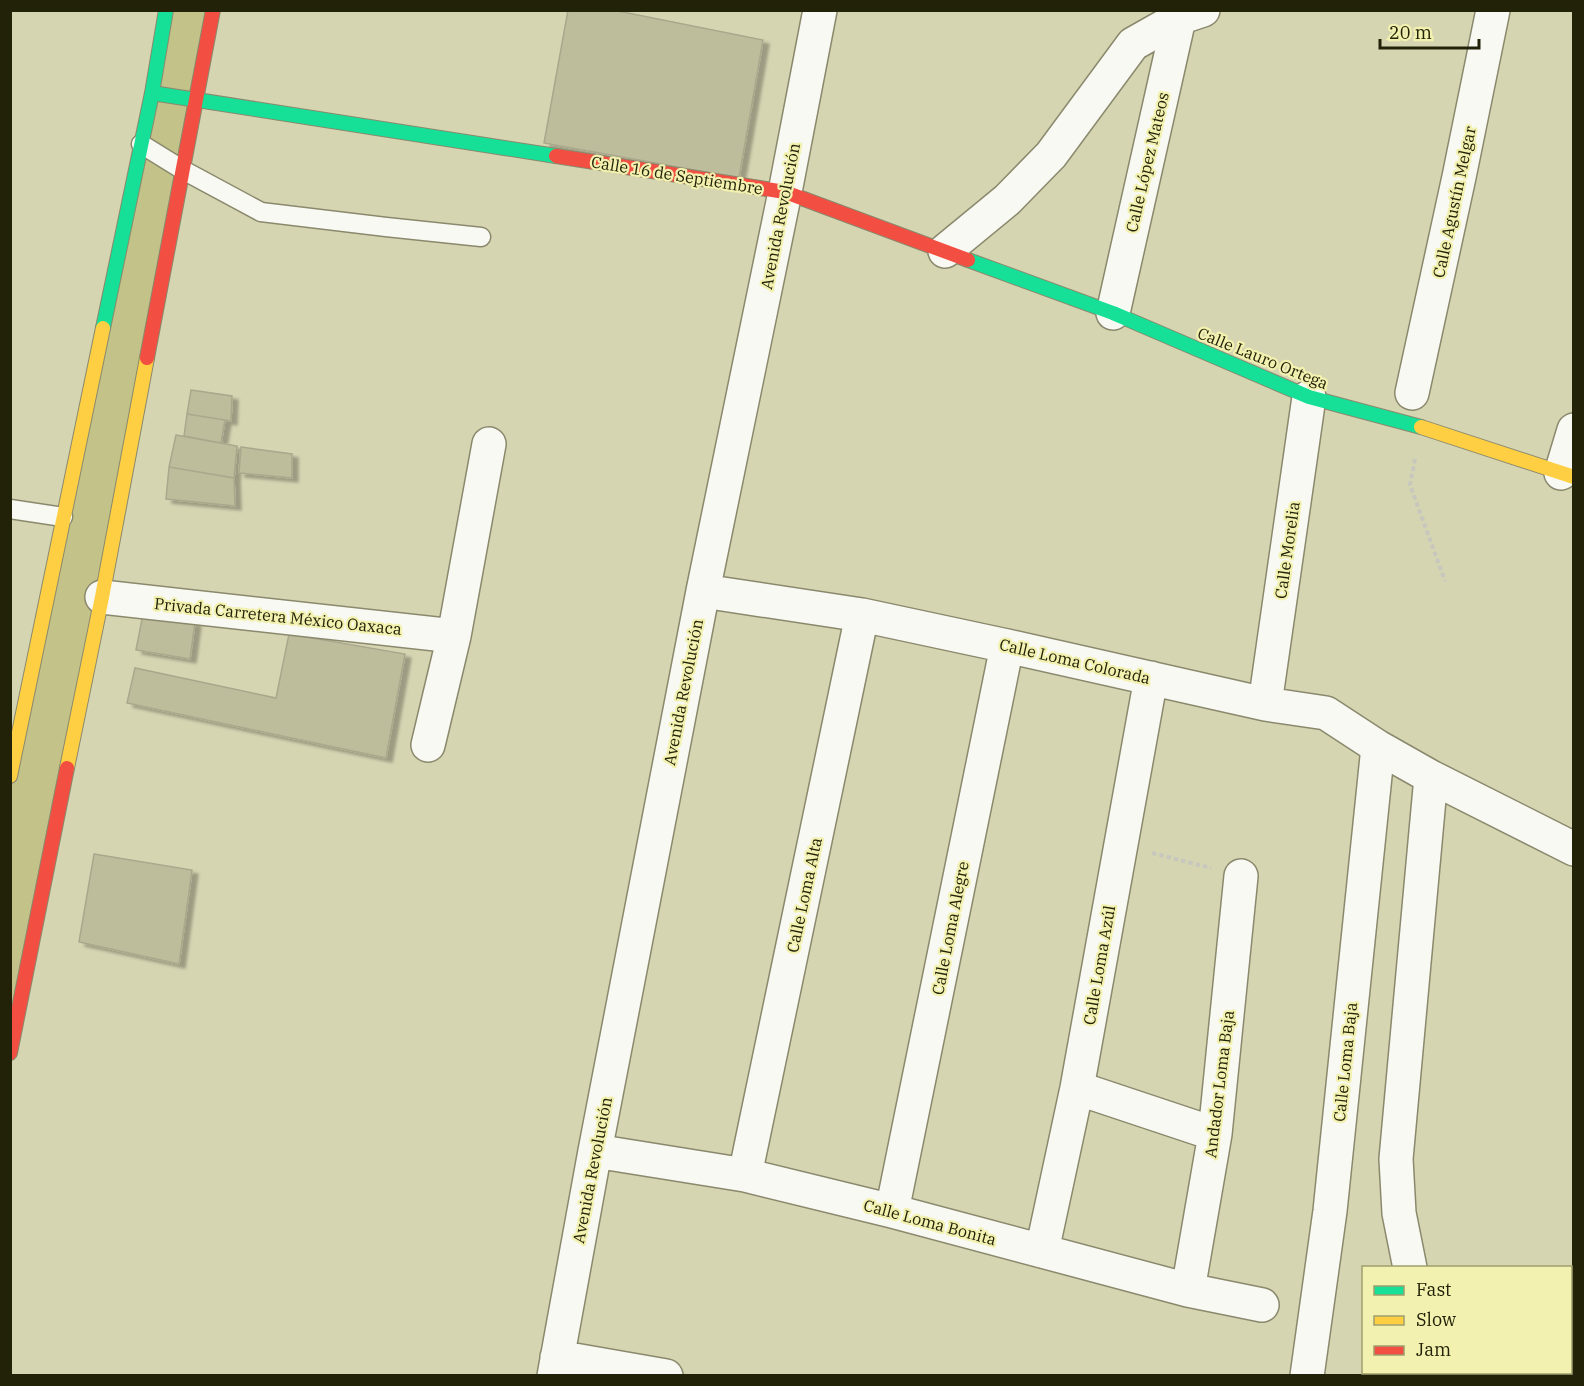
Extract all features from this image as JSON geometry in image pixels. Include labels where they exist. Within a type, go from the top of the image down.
[{"type":"main road","points":[[10,776],[152,93],[166,10]]},
{"type":"main road","points":[[10,1053],[102,597],[213,10]]},
{"type":"main road","name":"Calle 16 de Septiembre","points":[[152,93],[785,192],[945,251]]},
{"type":"main road","name":"Calle Lauro Ortega","points":[[945,251],[1113,313],[1309,397],[1420,426],[1567,475]]},
{"type":"street","name":"Avenida Revolución","points":[[555,1366],[703,591],[820,10]]},
{"type":"street","name":"Calle Agustín Melgar","points":[[1412,393],[1493,10]]},
{"type":"street","points":[[945,251],[1007,200],[1052,155],[1132,44],[1188,13]]},
{"type":"street","name":"Calle López Mateos","points":[[1113,313],[1188,13]]},
{"type":"street","name":"Calle Morelia","points":[[1265,704],[1309,397]]},
{"type":"street","points":[[1567,475],[1574,430]]},
{"type":"street","points":[[428,746],[454,636],[489,444]]},
{"type":"street","name":"Calle Loma Colorada","points":[[703,591],[862,615],[1265,704],[1326,713],[1378,747],[1431,777],[1574,849]]},
{"type":"street","name":"Privada Carretera México Oaxaca","points":[[102,597],[454,636]]},
{"type":"street","name":"Calle Loma Alta","points":[[745,1175],[862,615]]},
{"type":"street","name":"Calle Loma Alegre","points":[[892,1211],[1007,646]]},
{"type":"street","name":"Calle Loma Azúl","points":[[1042,1251],[1077,1088],[1151,678]]},
{"type":"street","name":"Calle Loma Baja","points":[[1307,1376],[1330,1211],[1378,747]]},
{"type":"street","points":[[1410,1266],[1399,1213],[1396,1159],[1431,777]]},
{"type":"street","name":"Andador Loma Baja","points":[[1188,1290],[1215,1134],[1241,876]]},
{"type":"street","points":[[1077,1088],[1215,1134]]},
{"type":"street","name":"Calle Loma Bonita","points":[[595,1151],[745,1175],[892,1211],[1188,1290],[1262,1305]]},
{"type":"street","points":[[555,1366],[666,1376]]},
{"type":"lane","points":[[141,144],[183,170],[261,212],[481,237]]},
{"type":"lane","points":[[10,509],[63,518]]},
{"type":"path","points":[[1420,426],[1410,485],[1445,581]]},
{"type":"path","points":[[1120,844],[1241,876]]},
{"type":"shaded area","points":[[166,11],[213,11],[11,1053],[11,776]]},
{"type":"building","points":[[568,10],[613,10],[763,40],[739,178],[544,143]]},
{"type":"building","points":[[191,390],[232,396],[231,421],[187,414]]},
{"type":"building","points":[[187,414],[225,420],[221,443],[184,436]]},
{"type":"building","points":[[176,435],[237,446],[234,478],[169,467]]},
{"type":"building","points":[[241,447],[292,454],[292,478],[239,473]]},
{"type":"building","points":[[169,467],[234,478],[235,506],[166,499]]},
{"type":"building","points":[[143,614],[195,622],[190,659],[136,650]]},
{"type":"building","points":[[289,634],[405,654],[386,758],[127,703],[135,668],[276,698]]},
{"type":"building","points":[[94,854],[192,870],[179,964],[79,942]]},
{"type":"traffic: fast","points":[[103,328],[152,93],[166,10]]},
{"type":"traffic: fast","points":[[152,93],[556,156]]},
{"type":"traffic: fast","points":[[968,260],[1113,313],[1309,397],[1421,427]]},
{"type":"traffic: slow","points":[[10,776],[103,328]]},
{"type":"traffic: slow","points":[[67,768],[147,358]]},
{"type":"traffic: slow","points":[[1421,427],[1574,477]]},
{"type":"traffic: jam","points":[[147,358],[213,10]]},
{"type":"traffic: jam","points":[[556,156],[785,192],[968,260]]},
{"type":"traffic: jam","points":[[10,1053],[67,768]]}]
